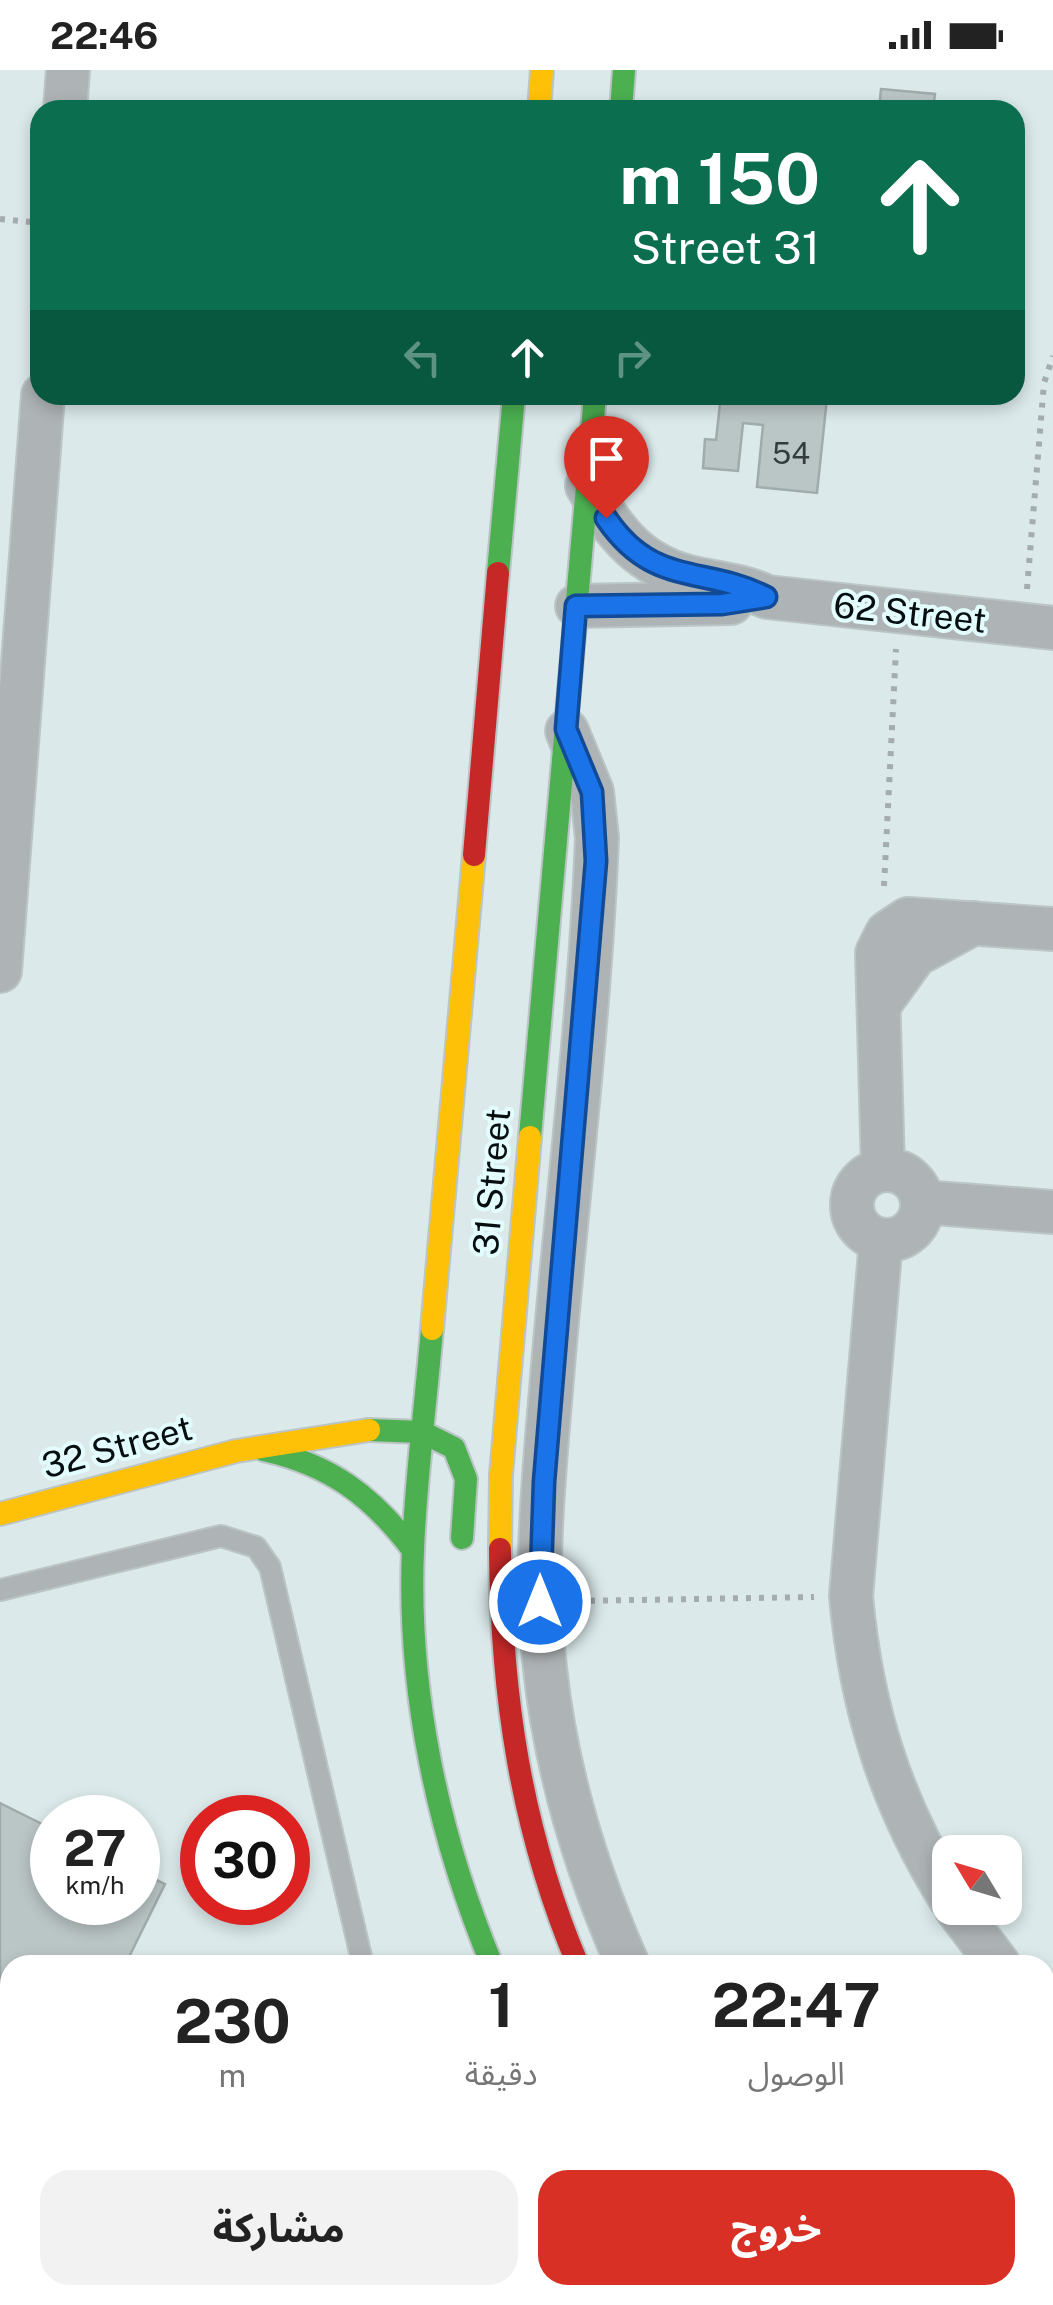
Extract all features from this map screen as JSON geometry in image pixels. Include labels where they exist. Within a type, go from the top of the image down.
[{"type":"street","points":[[66,100],[68,70]]},
{"type":"street","points":[[539,100],[542,70]]},
{"type":"street","points":[[622,100],[624,70]]},
{"type":"street","points":[[0,972],[3,888],[42,405]]},
{"type":"street","name":"31 Street","points":[[488,1955],[463,1890],[428,1748],[418,1676],[413,1550],[513,405]]},
{"type":"street","points":[[528,405],[534,449]]},
{"type":"street","name":"31 Street","points":[[574,1955],[547,1888],[512,1752],[499,1630],[499,1542],[566,729],[562,599],[587,486],[594,405]]},
{"type":"street","name":"62 Street","points":[[587,486],[626,544],[655,566],[766,597],[1039,627]]},
{"type":"street","name":"62 Street","points":[[562,599],[722,604],[766,597]]},
{"type":"street","points":[[566,729],[586,770],[596,838],[542,1502],[540,1602],[544,1666],[567,1792],[584,1854],[624,1955]]},
{"type":"street","points":[[883,1170],[877,954],[896,925],[908,919],[1053,929]]},
{"type":"street","points":[[879,1006],[915,955],[979,921]]},
{"type":"street","points":[[883,1170],[914,1182],[922,1202],[915,1227],[894,1240],[868,1235],[852,1212],[859,1185],[883,1170]]},
{"type":"street","points":[[922,1202],[1053,1212]]},
{"type":"street","points":[[882,1240],[852,1596],[860,1675],[882,1761],[932,1866]]},
{"type":"street","points":[[400,1377],[431,1327]]},
{"type":"street","points":[[251,1448],[279,1434],[332,1421],[364,1406]]},
{"type":"street","name":"32 Street","points":[[0,1514],[251,1448],[332,1432],[422,1432]]},
{"type":"street","points":[[422,1432],[447,1441],[464,1464],[462,1561]]},
{"type":"street","name":"32 Street","points":[[251,1448],[305,1459],[344,1476],[376,1502],[413,1550]]},
{"type":"street","points":[[514,1848],[547,1888]]},
{"type":"street","points":[[969,1925],[991,1955]]},
{"type":"lane","points":[[0,1590],[221,1536],[256,1546],[270,1567],[361,1955]]},
{"type":"path","points":[[0,219],[30,222]]},
{"type":"path","points":[[1039,627],[1044,383],[1053,356]]},
{"type":"path","points":[[896,925],[882,879],[898,613]]},
{"type":"path","points":[[540,1602],[852,1596]]},
{"type":"building","points":[[881,89],[935,94],[934,100],[880,100]]},
{"type":"building","points":[[720,405],[826,405],[817,493],[757,487],[763,425],[743,423],[738,471],[703,468],[705,439],[716,440]]},
{"type":"building","points":[[0,1803],[30,1818],[30,1925],[145,1925],[130,1955],[0,1955]]},
{"type":"traffic: fast","points":[[622,100],[624,70]]},
{"type":"traffic: fast","points":[[498,573],[513,405]]},
{"type":"traffic: fast","points":[[530,1137],[594,405]]},
{"type":"traffic: fast","points":[[432,1329],[413,1549],[415,1656],[421,1709],[442,1814],[488,1955]]},
{"type":"traffic: fast","points":[[369,1430],[422,1432],[454,1448],[466,1479],[462,1538]]},
{"type":"traffic: fast","points":[[264,1450],[310,1464],[348,1485],[382,1514],[413,1550]]},
{"type":"traffic: slow","points":[[540,100],[542,70]]},
{"type":"traffic: slow","points":[[432,1329],[474,855]]},
{"type":"traffic: slow","points":[[500,1549],[501,1475],[530,1137]]},
{"type":"traffic: slow","points":[[0,1514],[236,1451],[369,1430]]},
{"type":"traffic: jam","points":[[474,855],[498,573]]},
{"type":"traffic: jam","points":[[500,1549],[505,1657],[518,1761],[542,1864],[574,1955]]},
{"type":"route","points":[[540,1602],[544,1482],[596,861],[592,792],[566,729],[576,606],[722,604],[766,597],[740,586],[691,578],[655,566],[626,544],[606,518]]}]
